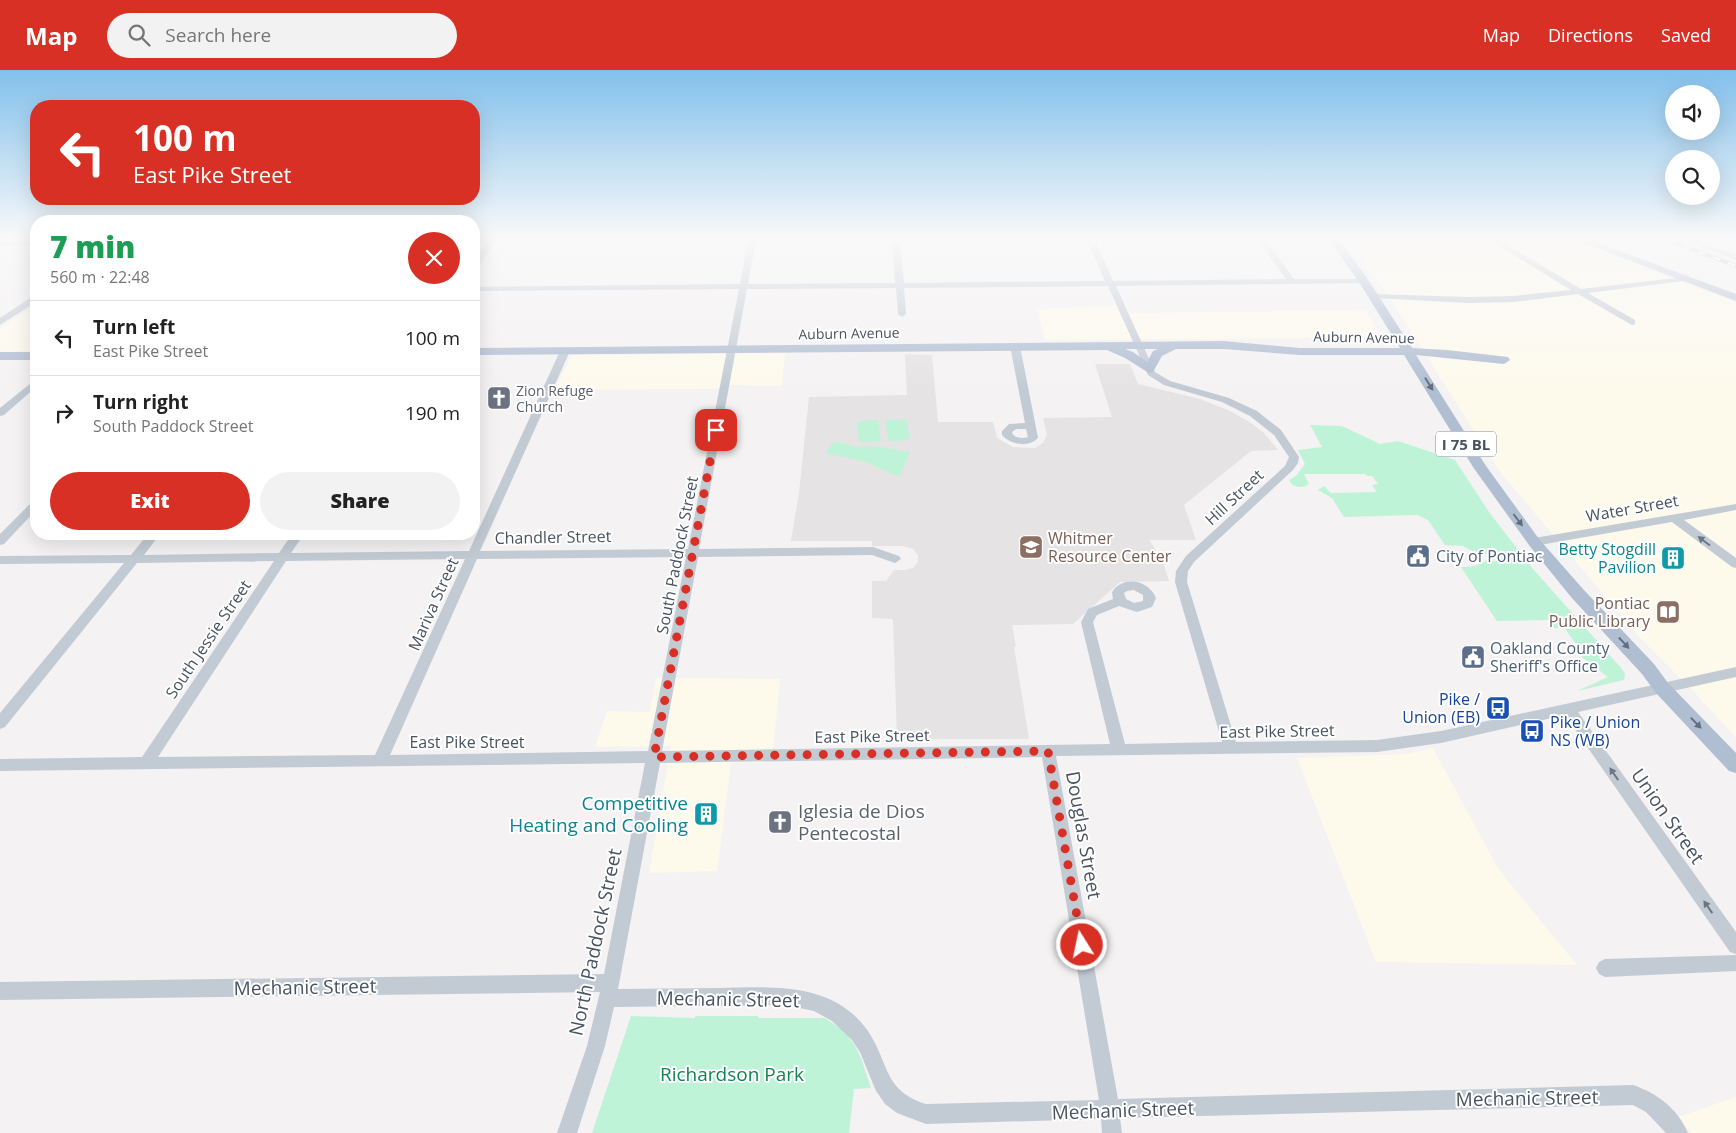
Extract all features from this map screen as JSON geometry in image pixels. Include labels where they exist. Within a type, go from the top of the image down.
[{"type":"main road","name":"I 75 BL","points":[[1370,290],[1480,467],[1534,542],[1577,593],[1648,669],[1662,688],[1736,765]]},
{"type":"main road","points":[[1713,290],[1736,298]]},
{"type":"main road","points":[[1329,352],[1368,349],[1371,346],[1368,342]]},
{"type":"main road","name":"Auburn Avenue","points":[[480,352],[1368,342],[1434,353],[1504,360]]},
{"type":"main road","points":[[1100,346],[1127,354],[1148,369],[1157,354],[1174,345]]},
{"type":"main road","name":"Auburn Avenue","points":[[1224,345],[1245,349],[1329,352],[1406,348],[1493,352]]},
{"type":"main road","points":[[0,356],[30,356]]},
{"type":"street","name":"South Paddock Street","points":[[654,757],[743,290]]},
{"type":"street","points":[[900,290],[902,314]]},
{"type":"street","points":[[1113,290],[1148,369]]},
{"type":"street","points":[[1374,296],[1493,300],[1591,290]]},
{"type":"street","points":[[1579,291],[1632,322]]},
{"type":"street","points":[[0,322],[30,302]]},
{"type":"street","points":[[1014,346],[1031,426]]},
{"type":"street","name":"Mariva Street","points":[[480,539],[565,351]]},
{"type":"street","name":"Hill Street","points":[[1148,369],[1165,382],[1211,395],[1250,412],[1278,434],[1294,457],[1293,463],[1289,468],[1190,559],[1181,574],[1231,749]]},
{"type":"street","points":[[0,413],[30,387]]},
{"type":"street","name":"Water Street","points":[[1534,542],[1736,507]]},
{"type":"street","points":[[0,541],[30,510]]},
{"type":"street","points":[[1673,517],[1736,564]]},
{"type":"street","points":[[0,723],[149,540]]},
{"type":"street","name":"South Jessie Street","points":[[146,763],[294,540]]},
{"type":"street","name":"Mariva Street","points":[[380,760],[480,540]]},
{"type":"street","name":"Chandler Street","points":[[0,560],[872,551],[895,559]]},
{"type":"street","points":[[1119,750],[1087,622],[1092,612],[1120,601]]},
{"type":"street","name":"East Pike Street","points":[[0,765],[1364,747],[1398,744],[1736,672]]},
{"type":"street","name":"Union Street","points":[[1568,709],[1736,946]]},
{"type":"street","name":"Douglas Street","points":[[1048,751],[1112,1133]]},
{"type":"street","name":"North Paddock Street","points":[[567,1133],[588,1071],[609,990],[654,757]]},
{"type":"street","points":[[1605,968],[1736,963]]},
{"type":"street","name":"Mechanic Street","points":[[0,991],[609,990],[785,996],[813,1001],[838,1013],[859,1032],[882,1083],[893,1098],[906,1108],[926,1114],[1633,1096],[1645,1099],[1657,1107],[1678,1133]]},
{"type":"shaded area","points":[[1383,290],[1703,290],[1736,302],[1736,738],[1697,695],[1642,640],[1501,473]]},
{"type":"shaded area","points":[[1126,305],[1130,313],[1366,310],[1379,333],[1366,338],[1045,340],[1037,309]]},
{"type":"shaded area","points":[[30,308],[30,351],[0,352],[0,328]]},
{"type":"shaded area","points":[[785,353],[782,386],[732,385],[714,389],[554,390],[572,355]]},
{"type":"shaded area","name":"Whitmer Resource Center","points":[[905,354],[932,355],[938,422],[993,422],[997,438],[1013,447],[1035,448],[1043,443],[1047,435],[1043,418],[1112,417],[1095,364],[1130,364],[1138,384],[1200,399],[1228,410],[1264,433],[1278,450],[1251,451],[1184,505],[1196,540],[1149,540],[1162,559],[1169,581],[1120,582],[1073,624],[1012,625],[1029,739],[897,739],[893,619],[872,618],[872,581],[886,581],[894,570],[913,568],[918,562],[918,555],[913,549],[903,546],[872,546],[872,541],[791,541],[799,493],[809,397],[907,395]]},
{"type":"shaded area","points":[[656,678],[780,679],[772,762],[731,763],[717,871],[649,873],[671,746],[595,747],[607,711],[650,712]]},
{"type":"shaded area","points":[[1433,748],[1499,870],[1577,965],[1376,962],[1297,758],[1405,754]]},
{"type":"shaded area","points":[[1736,1097],[1736,1133],[1691,1133],[1678,1117]]},
{"type":"green space","points":[[906,419],[910,440],[888,441],[885,420]]},
{"type":"green space","points":[[878,420],[881,441],[859,442],[857,421]]},
{"type":"green space","points":[[1310,425],[1342,426],[1380,444],[1398,441],[1455,460],[1489,512],[1533,569],[1622,669],[1625,674],[1624,680],[1577,691],[1608,677],[1582,657],[1579,651],[1581,650],[1564,628],[1554,628],[1549,620],[1497,621],[1461,567],[1474,566],[1486,561],[1498,561],[1493,554],[1478,554],[1463,546],[1445,545],[1428,520],[1417,515],[1344,517],[1332,498],[1318,490],[1324,486],[1331,493],[1377,492],[1372,485],[1378,484],[1372,476],[1365,474],[1304,474],[1309,484],[1301,487],[1293,485],[1289,480],[1296,476],[1305,464],[1298,450],[1322,447]]},
{"type":"green space","points":[[834,441],[857,447],[875,446],[910,452],[899,477],[866,462],[825,453]]},
{"type":"green space","name":"Richardson Park","points":[[631,1016],[825,1018],[844,1031],[854,1044],[871,1088],[854,1089],[849,1133],[592,1133]]},
{"type":"place","name":"Zion Refuge Church","points":[[499,398]]},
{"type":"place","name":"Whitmer Resource Center","points":[[1031,547]]},
{"type":"place","name":"City of Pontiac","points":[[1418,556]]},
{"type":"place","name":"Betty Stogdill Pavilion","points":[[1673,558]]},
{"type":"place","name":"Pontiac Public Library","points":[[1668,612]]},
{"type":"place","name":"Oakland County Sheriff's Office","points":[[1473,657]]},
{"type":"place","name":"Pike / Union (EB)","points":[[1498,708]]},
{"type":"place","name":"Pike / Union NS (WB)","points":[[1532,731]]},
{"type":"place","name":"Competitive Heating and Cooling","points":[[706,814]]},
{"type":"place","name":"Iglesia de Dios Pentecostal","points":[[780,822]]},
{"type":"route","points":[[716,430],[654,757],[1048,751],[1082,945]]}]
